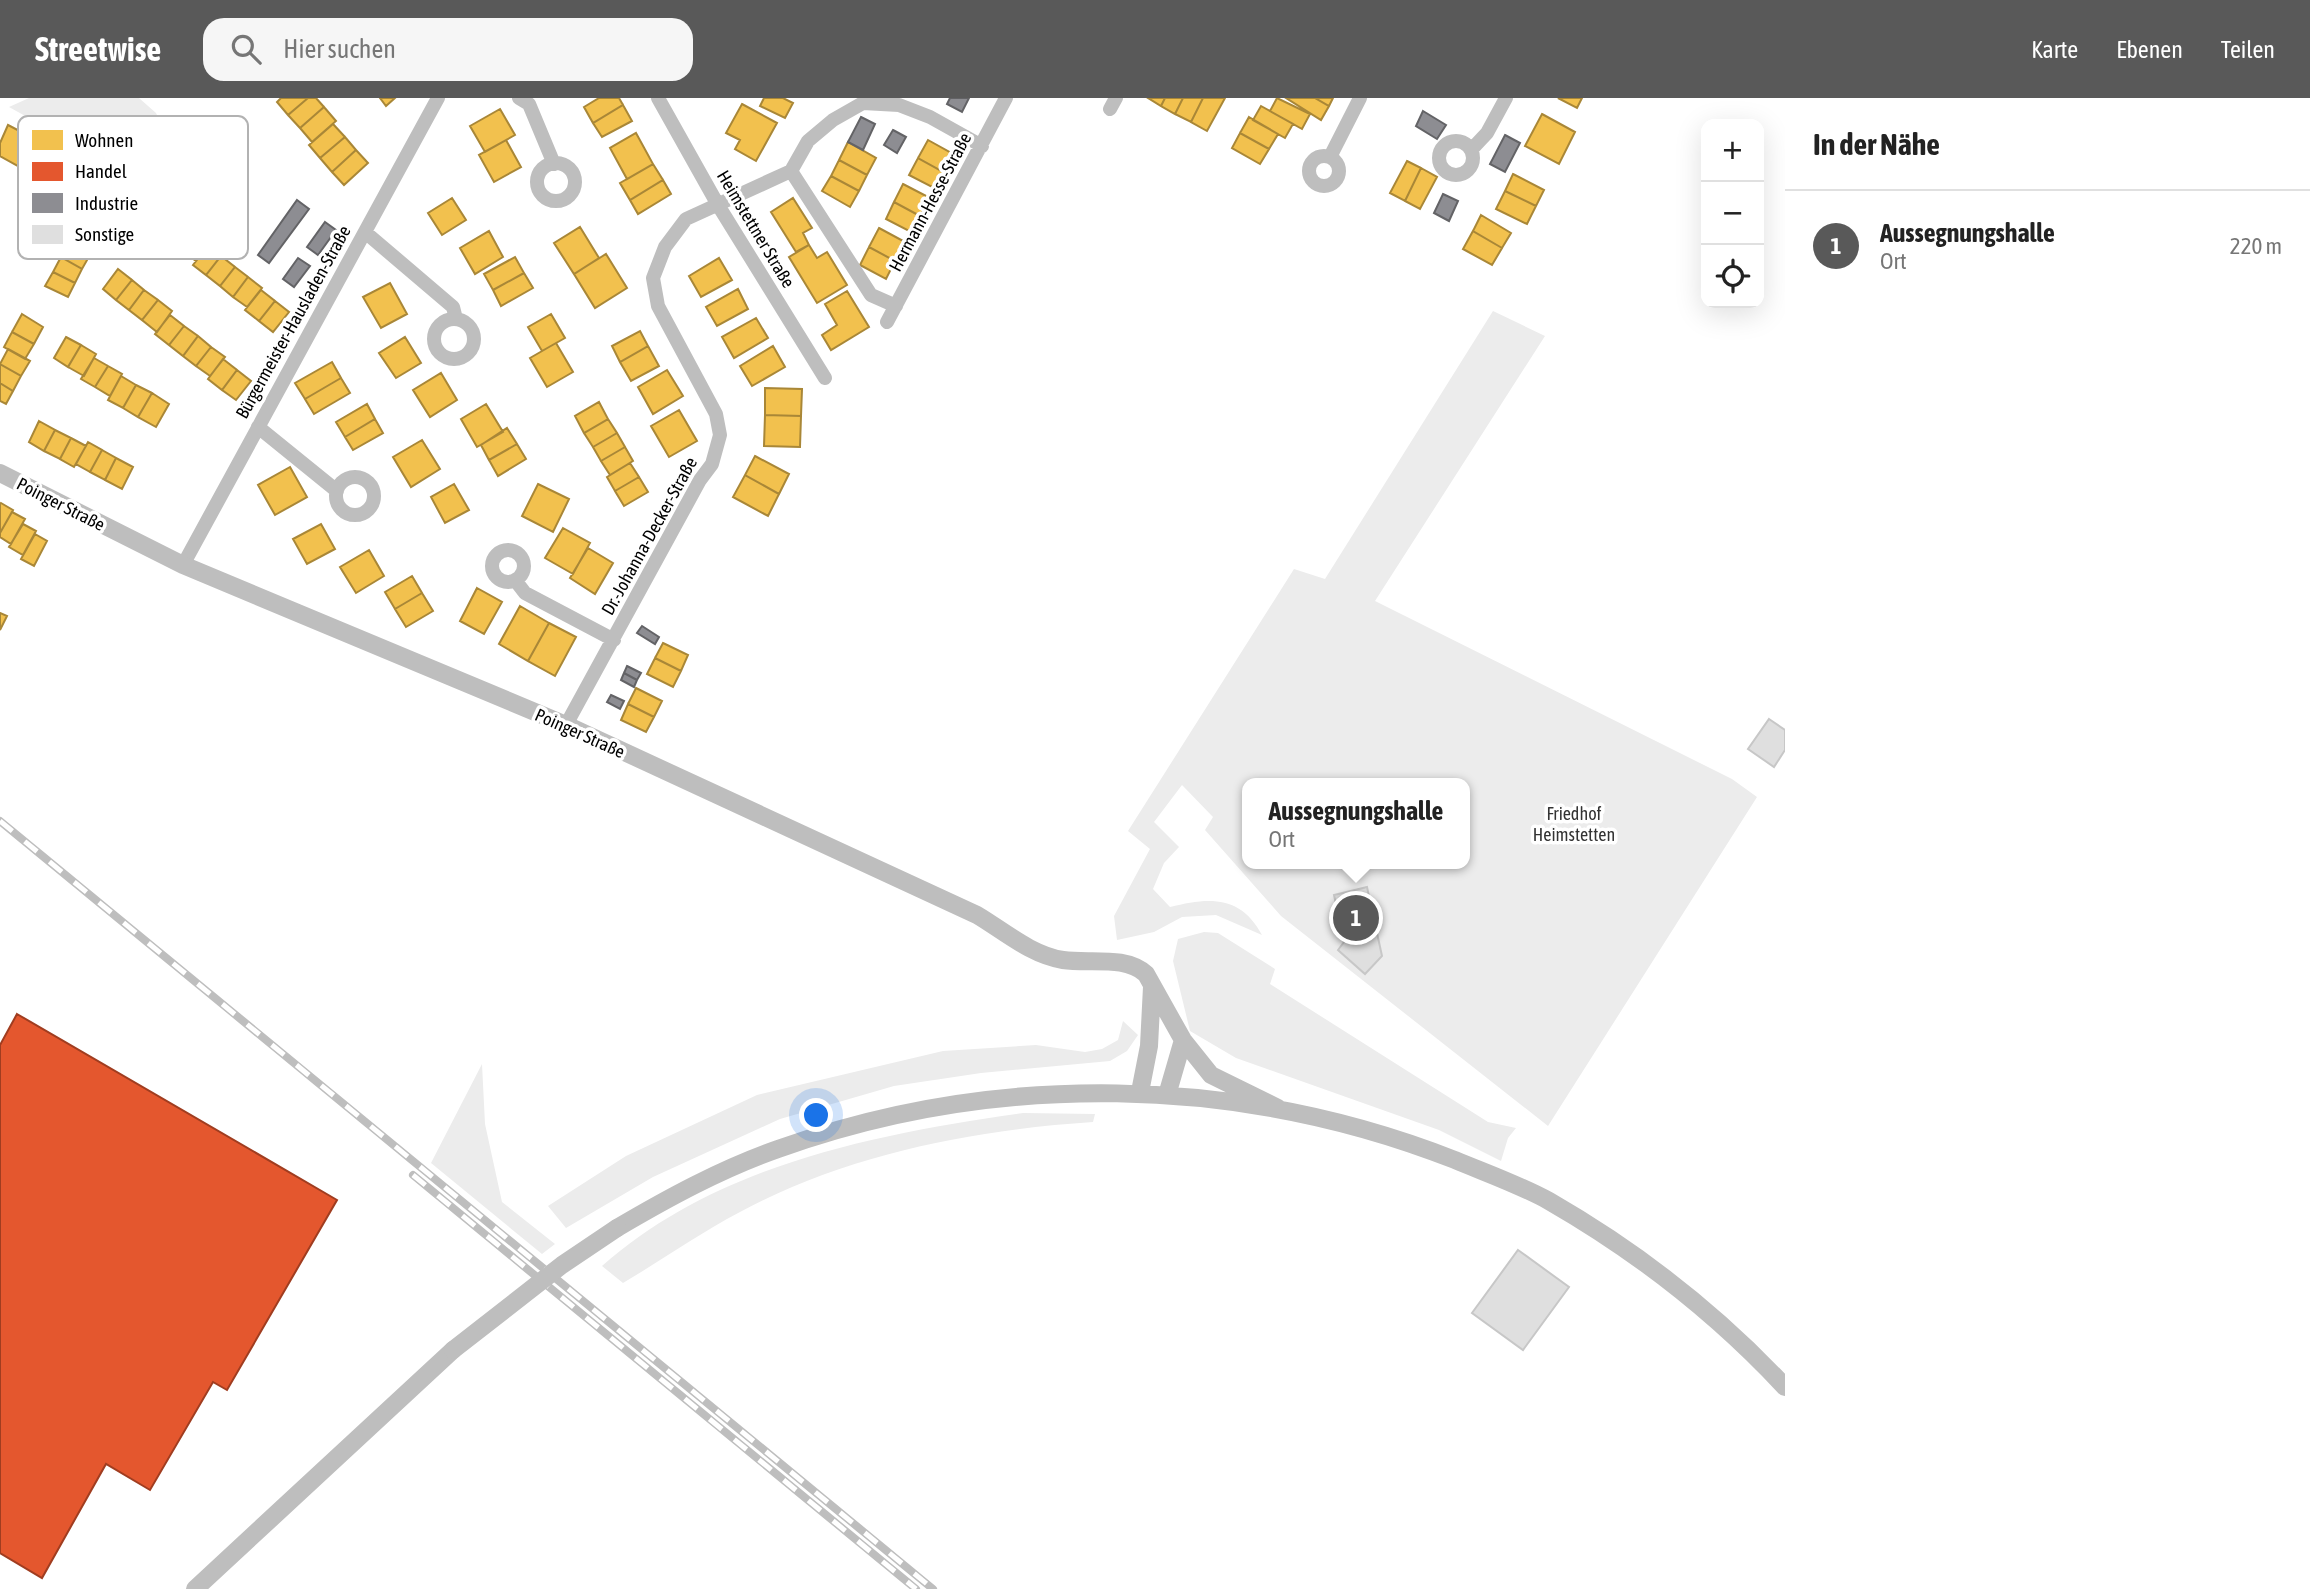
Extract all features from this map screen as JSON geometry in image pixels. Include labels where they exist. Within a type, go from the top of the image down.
[{"type":"street","name":"Bürgermeister-Hausladen-Straße","points":[[183,565],[438,98]]},
{"type":"street","points":[[519,98],[528,104],[554,164]]},
{"type":"street","name":"Heimstettner Straße","points":[[659,98],[718,205],[825,379]]},
{"type":"street","name":"Hermann-Hesse-Straße","points":[[887,322],[1006,98]]},
{"type":"street","points":[[1330,157],[1360,98]]},
{"type":"street","points":[[1471,149],[1487,133],[1506,98]]},
{"type":"street","points":[[896,306],[871,295],[791,171],[808,141],[833,120],[863,103],[899,105],[930,117],[982,146]]},
{"type":"street","name":"Dr.-Johanna-Decker-Straße","points":[[566,725],[699,480],[712,464],[720,435],[716,414],[658,306],[653,278],[665,247],[686,219],[791,171]]},
{"type":"street","points":[[365,232],[453,307],[456,319]]},
{"type":"street","points":[[258,427],[337,491]]},
{"type":"street","name":"Poinger Straße","points":[[0,473],[183,565],[566,725],[977,915],[1034,951],[1064,960],[1130,964],[1146,974],[1183,1040],[1211,1075],[1278,1108]]},
{"type":"street","points":[[515,580],[525,593],[614,640]]},
{"type":"street","points":[[1140,1092],[1149,1046],[1152,987]]},
{"type":"street","points":[[1167,1095],[1183,1040]]},
{"type":"street","points":[[195,1589],[453,1350],[562,1265],[617,1228],[669,1198],[738,1165],[825,1133],[948,1105],[1011,1098],[1140,1092],[1278,1108],[1343,1122],[1400,1139],[1546,1200],[1625,1249],[1673,1284],[1785,1387]]},
{"type":"green space","points":[[29,98],[139,98],[157,116],[25,116],[9,107]]},
{"type":"green space","name":"Friedhof Heimstetten","points":[[1493,311],[1545,336],[1375,601],[1732,779],[1757,797],[1548,1126],[1281,916],[1205,830],[1213,817],[1182,785],[1154,822],[1179,847],[1164,863],[1153,889],[1170,907],[1211,901],[1234,906],[1254,922],[1262,935],[1216,915],[1182,917],[1154,932],[1117,940],[1114,916],[1150,849],[1128,831],[1294,569],[1325,579]]},
{"type":"green space","points":[[1204,932],[1218,933],[1275,969],[1270,984],[1488,1122],[1516,1128],[1508,1138],[1501,1161],[1439,1130],[1236,1058],[1190,1031],[1173,961],[1178,939]]},
{"type":"green space","points":[[1123,1021],[1138,1035],[1127,1051],[1110,1061],[981,1073],[894,1086],[780,1119],[653,1177],[566,1228],[548,1206],[626,1156],[757,1095],[943,1051],[1036,1045],[1085,1052],[1102,1049],[1118,1040]]},
{"type":"green space","points":[[482,1064],[485,1124],[502,1202],[555,1244],[542,1254],[431,1163]]},
{"type":"green space","points":[[1023,1113],[1095,1114],[1093,1122],[1002,1131],[912,1148],[867,1160],[781,1192],[740,1212],[623,1283],[602,1266],[647,1231],[696,1202],[747,1178],[856,1144],[912,1131]]},
{"type":"building: Wohnen","points":[[281,98],[308,98],[288,115],[277,102]]},
{"type":"building: Wohnen","points":[[308,98],[316,98],[324,107],[300,128],[288,115]]},
{"type":"building: Wohnen","points":[[380,98],[395,98],[386,106]]},
{"type":"building: Wohnen","points":[[599,98],[619,98],[623,105],[593,123],[584,107]]},
{"type":"building: Wohnen","points":[[764,98],[783,98],[793,103],[785,118],[760,106]]},
{"type":"building: Wohnen","points":[[1148,98],[1165,98],[1161,106]]},
{"type":"building: Wohnen","points":[[1165,98],[1183,98],[1175,114],[1161,106]]},
{"type":"building: Wohnen","points":[[1183,98],[1203,98],[1191,122],[1175,114]]},
{"type":"building: Wohnen","points":[[1203,98],[1225,98],[1207,131],[1191,122]]},
{"type":"building: Wohnen","points":[[1277,98],[1310,114],[1302,129],[1270,111]]},
{"type":"building: Wohnen","points":[[1286,98],[1315,98],[1329,106],[1321,120]]},
{"type":"building: Wohnen","points":[[1315,98],[1333,98],[1329,106]]},
{"type":"building: Wohnen","points":[[1558,98],[1582,98],[1577,108]]},
{"type":"building: Wohnen","points":[[742,104],[777,123],[756,161],[735,149],[740,140],[726,133]]},
{"type":"building: Wohnen","points":[[623,105],[632,121],[602,137],[593,123]]},
{"type":"building: Wohnen","points":[[1261,106],[1293,124],[1285,138],[1253,120]]},
{"type":"building: Wohnen","points":[[324,107],[336,121],[312,142],[300,128]]},
{"type":"building: Wohnen","points":[[500,109],[515,135],[485,152],[470,126]]},
{"type":"building: Wohnen","points":[[1542,114],[1575,132],[1559,164],[1525,146]]},
{"type":"building: Wohnen","points":[[1249,117],[1278,134],[1269,149],[1240,133]]},
{"type":"building: Wohnen","points":[[333,124],[345,137],[320,158],[309,145]]},
{"type":"building: Wohnen","points":[[8,125],[18,130],[18,166],[0,156],[0,143]]},
{"type":"building: Wohnen","points":[[636,133],[653,164],[627,179],[610,148]]},
{"type":"building: Wohnen","points":[[1240,133],[1269,149],[1260,164],[1232,148]]},
{"type":"building: Wohnen","points":[[345,137],[356,150],[332,172],[320,158]]},
{"type":"building: Wohnen","points":[[506,140],[521,167],[494,182],[479,155]]},
{"type":"building: Wohnen","points":[[928,140],[953,154],[943,172],[918,158]]},
{"type":"building: Wohnen","points":[[848,142],[876,158],[867,175],[839,160]]},
{"type":"building: Wohnen","points":[[356,150],[368,163],[344,185],[332,172]]},
{"type":"building: Wohnen","points":[[918,158],[943,172],[934,188],[909,175]]},
{"type":"building: Wohnen","points":[[839,160],[867,175],[859,191],[831,176]]},
{"type":"building: Wohnen","points":[[1407,161],[1421,168],[1405,201],[1390,193]]},
{"type":"building: Wohnen","points":[[653,164],[663,180],[630,200],[620,183]]},
{"type":"building: Wohnen","points":[[1421,168],[1437,177],[1420,209],[1405,201]]},
{"type":"building: Wohnen","points":[[1513,174],[1544,190],[1536,206],[1505,191]]},
{"type":"building: Wohnen","points":[[831,176],[859,191],[850,207],[822,191]]},
{"type":"building: Wohnen","points":[[663,180],[671,194],[638,214],[630,200]]},
{"type":"building: Wohnen","points":[[903,184],[930,198],[920,216],[894,202]]},
{"type":"building: Wohnen","points":[[1505,191],[1536,206],[1527,224],[1496,209]]},
{"type":"building: Wohnen","points":[[452,198],[466,220],[442,235],[428,213]]},
{"type":"building: Wohnen","points":[[793,198],[812,228],[803,233],[809,245],[796,252],[771,212]]},
{"type":"building: Wohnen","points":[[894,202],[920,216],[911,232],[886,219]]},
{"type":"building: Wohnen","points":[[1481,215],[1511,233],[1502,248],[1473,231]]},
{"type":"building: Wohnen","points":[[580,227],[599,258],[574,274],[554,243]]},
{"type":"building: Wohnen","points":[[879,228],[905,242],[895,261],[869,247]]},
{"type":"building: Wohnen","points":[[489,231],[503,257],[475,274],[460,248]]},
{"type":"building: Wohnen","points":[[1473,231],[1502,248],[1492,265],[1463,249]]},
{"type":"building: Wohnen","points":[[809,245],[817,258],[827,252],[847,285],[817,303],[789,257]]},
{"type":"building: Wohnen","points":[[869,247],[895,261],[886,279],[860,265]]},
{"type":"building: Wohnen","points":[[606,254],[627,288],[595,308],[574,274]]},
{"type":"building: Wohnen","points":[[515,257],[524,273],[493,290],[484,274]]},
{"type":"building: Wohnen","points":[[719,258],[732,280],[701,297],[689,276]]},
{"type":"building: Wohnen","points":[[60,259],[82,269],[75,283],[53,272]]},
{"type":"building: Wohnen","points":[[64,259],[88,259],[82,269]]},
{"type":"building: Wohnen","points":[[198,259],[219,259],[206,275],[193,265]]},
{"type":"building: Wohnen","points":[[219,259],[225,259],[235,267],[220,286],[206,275]]},
{"type":"building: Wohnen","points":[[235,267],[248,277],[233,297],[220,286]]},
{"type":"building: Wohnen","points":[[118,269],[132,280],[116,300],[103,289]]},
{"type":"building: Wohnen","points":[[53,272],[75,283],[68,297],[45,286]]},
{"type":"building: Wohnen","points":[[524,273],[533,288],[501,306],[493,290]]},
{"type":"building: Wohnen","points":[[248,277],[262,288],[247,307],[233,297]]},
{"type":"building: Wohnen","points":[[132,280],[144,290],[129,310],[116,300]]},
{"type":"building: Wohnen","points":[[390,283],[407,314],[381,328],[363,297]]},
{"type":"building: Wohnen","points":[[738,289],[748,309],[717,326],[706,307]]},
{"type":"building: Wohnen","points":[[144,290],[158,300],[142,320],[129,310]]},
{"type":"building: Wohnen","points":[[261,290],[275,301],[259,321],[245,310]]},
{"type":"building: Wohnen","points":[[847,291],[869,327],[831,350],[822,335],[837,325],[825,304]]},
{"type":"building: Wohnen","points":[[158,300],[172,311],[157,332],[142,320]]},
{"type":"building: Wohnen","points":[[275,301],[289,312],[273,332],[259,321]]},
{"type":"building: Wohnen","points":[[22,314],[43,327],[34,344],[12,332]]},
{"type":"building: Wohnen","points":[[551,314],[565,338],[542,351],[528,327]]},
{"type":"building: Wohnen","points":[[170,315],[184,326],[169,345],[155,334]]},
{"type":"building: Wohnen","points":[[756,318],[768,338],[734,358],[722,337]]},
{"type":"building: Wohnen","points":[[184,326],[198,336],[183,356],[169,345]]},
{"type":"building: Wohnen","points":[[640,331],[648,346],[620,362],[612,346]]},
{"type":"building: Wohnen","points":[[12,332],[34,344],[25,359],[4,347]]},
{"type":"building: Wohnen","points":[[198,336],[211,347],[196,366],[183,356]]},
{"type":"building: Wohnen","points":[[66,337],[81,345],[68,367],[54,358]]},
{"type":"building: Wohnen","points":[[405,337],[421,363],[396,378],[379,353]]},
{"type":"building: Wohnen","points":[[556,343],[573,372],[547,387],[530,358]]},
{"type":"building: Wohnen","points":[[81,345],[96,354],[84,376],[68,367]]},
{"type":"building: Wohnen","points":[[648,346],[659,366],[631,381],[620,362]]},
{"type":"building: Wohnen","points":[[773,346],[785,367],[752,386],[740,366]]},
{"type":"building: Wohnen","points":[[211,347],[225,357],[210,376],[196,366]]},
{"type":"building: Wohnen","points":[[8,349],[30,361],[21,376],[0,364]]},
{"type":"building: Wohnen","points":[[94,358],[108,366],[95,387],[81,379]]},
{"type":"building: Wohnen","points":[[223,359],[237,370],[222,390],[208,379]]},
{"type":"building: Wohnen","points":[[332,362],[341,378],[305,399],[295,383]]},
{"type":"building: Wohnen","points":[[0,364],[21,376],[13,391],[0,383]]},
{"type":"building: Wohnen","points":[[108,366],[122,374],[110,396],[95,387]]},
{"type":"building: Wohnen","points":[[237,370],[251,381],[236,400],[222,390]]},
{"type":"building: Wohnen","points":[[667,370],[683,396],[653,414],[638,387]]},
{"type":"building: Wohnen","points":[[441,373],[457,400],[430,417],[413,390]]},
{"type":"building: Wohnen","points":[[121,376],[136,385],[123,408],[108,400]]},
{"type":"building: Wohnen","points":[[341,378],[350,393],[314,414],[305,399]]},
{"type":"building: Wohnen","points":[[0,383],[13,391],[6,404],[0,401]]},
{"type":"building: Wohnen","points":[[136,385],[152,393],[138,417],[123,408]]},
{"type":"building: Wohnen","points":[[765,388],[802,389],[801,416],[765,415]]},
{"type":"building: Wohnen","points":[[152,393],[169,404],[156,427],[138,417]]},
{"type":"building: Wohnen","points":[[599,402],[608,419],[584,433],[575,416]]},
{"type":"building: Wohnen","points":[[367,404],[375,419],[345,437],[336,422]]},
{"type":"building: Wohnen","points":[[486,404],[503,432],[477,447],[461,419]]},
{"type":"building: Wohnen","points":[[679,410],[697,441],[669,457],[651,426]]},
{"type":"building: Wohnen","points":[[765,415],[801,416],[800,447],[764,446]]},
{"type":"building: Wohnen","points":[[375,419],[383,433],[353,450],[345,437]]},
{"type":"building: Wohnen","points":[[608,419],[617,433],[593,447],[584,433]]},
{"type":"building: Wohnen","points":[[39,421],[55,430],[44,451],[29,442]]},
{"type":"building: Wohnen","points":[[507,428],[517,444],[489,460],[481,445]]},
{"type":"building: Wohnen","points":[[55,430],[71,438],[60,459],[44,451]]},
{"type":"building: Wohnen","points":[[617,433],[625,447],[601,461],[593,447]]},
{"type":"building: Wohnen","points":[[71,438],[86,446],[74,467],[60,459]]},
{"type":"building: Wohnen","points":[[422,440],[440,469],[411,487],[393,457]]},
{"type":"building: Wohnen","points":[[88,442],[102,450],[90,472],[76,464]]},
{"type":"building: Wohnen","points":[[517,444],[526,459],[498,476],[489,460]]},
{"type":"building: Wohnen","points":[[625,447],[633,461],[610,475],[601,461]]},
{"type":"building: Wohnen","points":[[102,450],[116,458],[105,480],[90,472]]},
{"type":"building: Wohnen","points":[[755,456],[789,474],[779,494],[745,475]]},
{"type":"building: Wohnen","points":[[116,458],[133,467],[122,489],[105,480]]},
{"type":"building: Wohnen","points":[[630,463],[639,477],[615,491],[607,477]]},
{"type":"building: Wohnen","points":[[290,467],[307,497],[275,515],[258,485]]},
{"type":"building: Wohnen","points":[[745,475],[779,494],[768,516],[733,497]]},
{"type":"building: Wohnen","points":[[639,477],[648,492],[624,506],[615,491]]},
{"type":"building: Wohnen","points":[[454,484],[469,510],[445,523],[431,497]]},
{"type":"building: Wohnen","points":[[538,484],[569,499],[553,532],[522,516]]},
{"type":"building: Wohnen","points":[[0,504],[13,510],[0,533]]},
{"type":"building: Wohnen","points":[[12,512],[25,519],[11,544],[0,537],[0,533]]},
{"type":"building: Wohnen","points":[[23,524],[36,531],[23,555],[9,547]]},
{"type":"building: Wohnen","points":[[321,524],[335,549],[307,564],[293,539]]},
{"type":"building: Wohnen","points":[[563,528],[590,543],[573,574],[545,558]]},
{"type":"building: Wohnen","points":[[35,534],[47,541],[34,566],[21,559]]},
{"type":"building: Wohnen","points":[[588,548],[613,563],[595,594],[570,578]]},
{"type":"building: Wohnen","points":[[369,550],[384,576],[356,593],[340,567]]},
{"type":"building: Wohnen","points":[[412,576],[422,593],[395,609],[385,592]]},
{"type":"building: Wohnen","points":[[477,588],[502,602],[484,634],[460,621]]},
{"type":"building: Wohnen","points":[[422,593],[433,611],[406,627],[395,609]]},
{"type":"building: Wohnen","points":[[520,606],[549,623],[528,661],[499,644]]},
{"type":"building: Wohnen","points":[[0,613],[7,616],[0,630]]},
{"type":"building: Wohnen","points":[[549,623],[576,637],[555,676],[528,661]]},
{"type":"building: Wohnen","points":[[663,643],[688,655],[681,671],[655,658]]},
{"type":"building: Wohnen","points":[[655,658],[681,671],[673,687],[647,674]]},
{"type":"building: Wohnen","points":[[636,688],[662,701],[654,717],[628,704]]},
{"type":"building: Wohnen","points":[[628,704],[654,717],[646,732],[621,720]]},
{"type":"building: Handel","points":[[17,1014],[337,1200],[227,1390],[213,1382],[150,1490],[106,1464],[42,1578],[0,1553],[0,1045]]},
{"type":"building: Industrie","points":[[950,98],[969,98],[962,112],[947,104]]},
{"type":"building: Industrie","points":[[1423,111],[1446,125],[1437,139],[1416,126]]},
{"type":"building: Industrie","points":[[861,117],[875,124],[863,150],[848,142]]},
{"type":"building: Industrie","points":[[893,130],[906,137],[897,153],[884,145]]},
{"type":"building: Industrie","points":[[1505,135],[1520,143],[1505,172],[1490,164]]},
{"type":"building: Industrie","points":[[1443,194],[1458,201],[1449,221],[1434,213]]},
{"type":"building: Industrie","points":[[297,200],[309,209],[269,263],[258,255]]},
{"type":"building: Industrie","points":[[325,222],[336,230],[318,255],[307,247]]},
{"type":"building: Industrie","points":[[298,258],[310,266],[294,287],[283,279]]},
{"type":"building: Industrie","points":[[642,626],[659,637],[655,644],[637,633]]},
{"type":"building: Industrie","points":[[627,666],[641,673],[637,680],[624,673]]},
{"type":"building: Industrie","points":[[624,673],[637,680],[634,687],[621,680]]},
{"type":"building: Industrie","points":[[611,695],[624,701],[620,709],[607,702]]},
{"type":"building: Sonstige","points":[[1769,719],[1785,730],[1785,750],[1774,767],[1748,749]]},
{"type":"building: Sonstige","points":[[1367,887],[1382,956],[1365,974],[1338,950],[1344,942],[1334,895]]},
{"type":"building: Sonstige","points":[[1518,1250],[1569,1287],[1523,1350],[1472,1313]]},
{"type":"railway","points":[[0,821],[933,1589]]},
{"type":"railway","points":[[413,1175],[916,1589]]},
{"type":"place","name":"Aussegnungshalle","points":[[1356,918]]}]
